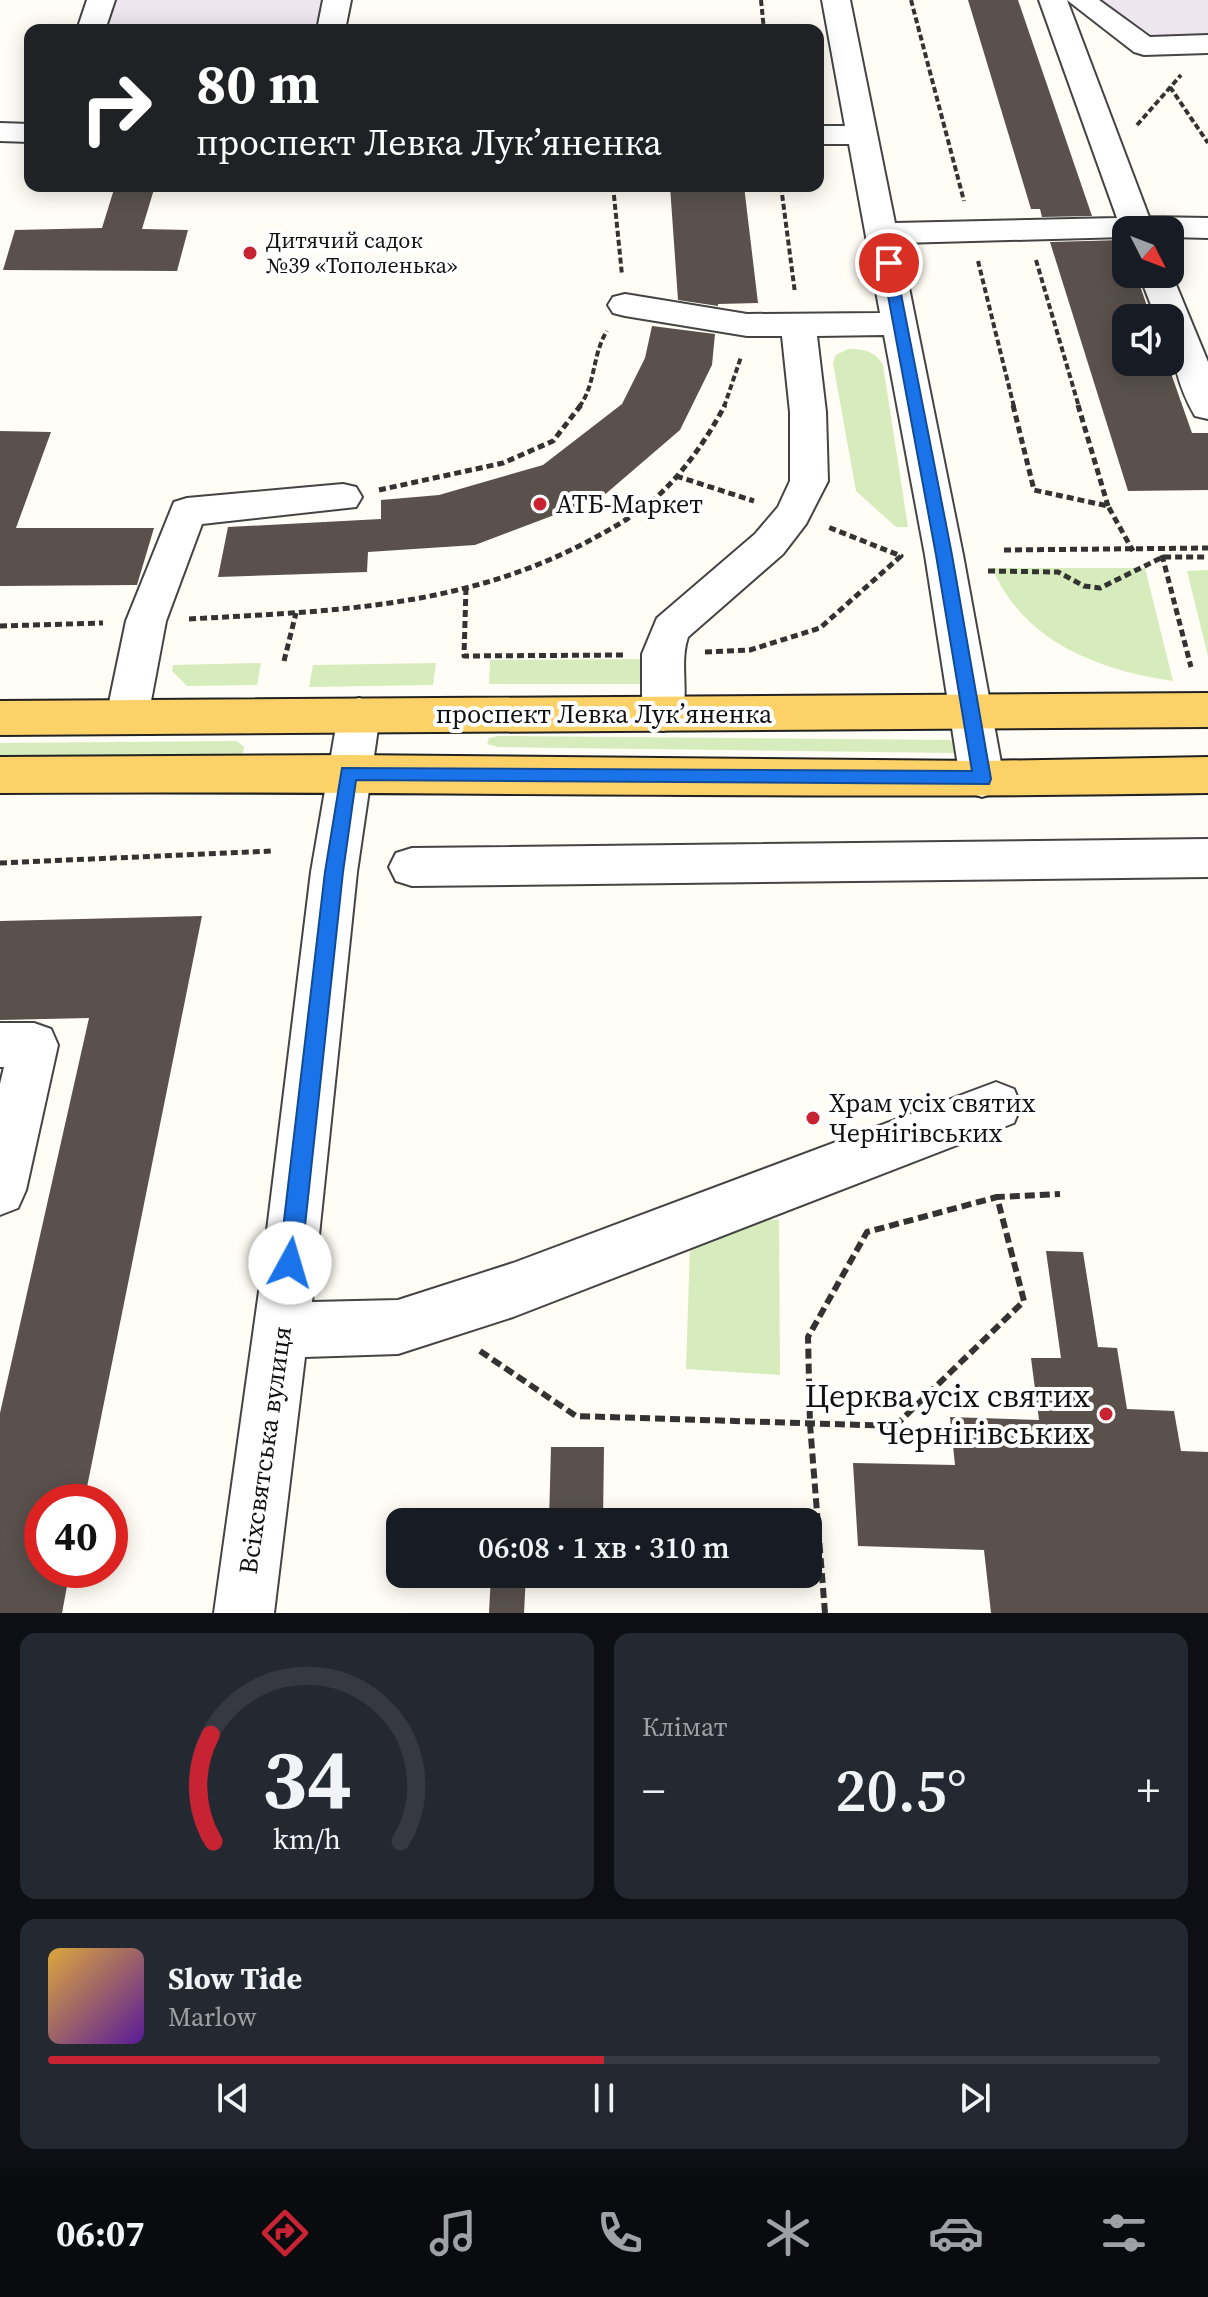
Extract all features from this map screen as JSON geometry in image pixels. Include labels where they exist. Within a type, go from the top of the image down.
[{"type":"main road","name":"проспект Левка Лукʼяненка","points":[[0,718],[970,714],[1208,710]]},
{"type":"main road","points":[[0,775],[349,773],[982,779],[1208,775]]},
{"type":"street","points":[[93,24],[101,0]]},
{"type":"street","points":[[332,24],[337,0]]},
{"type":"street","points":[[836,0],[832,61],[860,135],[884,233],[982,779]]},
{"type":"street","points":[[1053,0],[1133,216]]},
{"type":"street","points":[[1081,0],[1144,46],[1208,44]]},
{"type":"street","points":[[0,132],[24,133]]},
{"type":"street","points":[[824,135],[860,135]]},
{"type":"street","points":[[884,233],[974,244],[1026,228],[1112,228]]},
{"type":"street","points":[[1184,228],[1208,228]]},
{"type":"street","points":[[1161,288],[1208,407]]},
{"type":"street","points":[[625,305],[747,325],[898,324]]},
{"type":"street","points":[[663,714],[662,654],[671,629],[769,544],[793,514],[809,481],[808,412],[798,325]]},
{"type":"street","points":[[127,717],[146,621],[187,512],[343,497]]},
{"type":"street","name":"Всіхсвятська вулиця","points":[[244,1613],[281,1330],[334,872],[359,715]]},
{"type":"street","points":[[412,867],[1022,876],[1208,858]]},
{"type":"street","points":[[0,1045],[34,1045],[0,1190]]},
{"type":"street","points":[[281,1330],[398,1327],[430,1317],[513,1290],[996,1106]]},
{"type":"path","points":[[761,0],[763,24]]},
{"type":"path","points":[[911,0],[1034,490],[1108,506]]},
{"type":"path","points":[[1110,155],[1208,44]]},
{"type":"path","points":[[1170,87],[1208,143]]},
{"type":"path","points":[[343,497],[503,463],[553,441],[586,398],[600,342],[625,305],[614,192]]},
{"type":"path","points":[[0,626],[296,613],[426,599],[514,575],[573,548],[650,503],[687,463],[730,394],[747,325],[799,313],[782,192]]},
{"type":"path","points":[[1026,228],[1108,506],[1133,551]]},
{"type":"path","points":[[1004,550],[1208,548]]},
{"type":"path","points":[[1161,549],[1191,667]]},
{"type":"path","points":[[946,571],[1058,572],[1071,581],[1100,588],[1163,557],[1208,557]]},
{"type":"path","points":[[464,656],[466,588]]},
{"type":"path","points":[[284,661],[296,613]]},
{"type":"path","points":[[0,863],[273,851]]},
{"type":"path","points":[[825,1613],[810,1424],[808,1337],[867,1232],[997,1197],[1060,1194]]},
{"type":"path","points":[[430,1317],[576,1416],[895,1426],[1024,1301],[997,1197]]},
{"type":"shaded area","points":[[111,0],[323,0],[318,24],[103,24]]},
{"type":"shaded area","points":[[1086,0],[1208,0],[1208,34],[1200,38],[1148,39]]},
{"type":"green space","points":[[848,349],[868,352],[883,365],[908,527],[896,527],[856,491],[833,363],[836,355]]},
{"type":"green space","points":[[992,568],[1145,568],[1173,681],[1118,669],[1066,648],[1023,615],[1006,594]]},
{"type":"green space","points":[[1208,570],[1208,656],[1187,571]]},
{"type":"green space","points":[[650,659],[651,684],[489,684],[490,660]]},
{"type":"green space","points":[[261,663],[257,685],[187,686],[172,671],[173,665]]},
{"type":"green space","points":[[436,663],[433,685],[309,687],[313,665]]},
{"type":"green space","points":[[489,738],[949,740],[958,743],[960,751],[498,747],[487,744]]},
{"type":"green space","points":[[237,741],[244,747],[243,753],[233,755],[0,757],[0,743]]},
{"type":"green space","points":[[691,1215],[779,1220],[780,1375],[686,1369]]},
{"type":"building","points":[[968,0],[1018,0],[1092,216],[1042,217],[1040,209],[1031,209]]},
{"type":"building","points":[[113,192],[153,192],[142,229],[188,230],[177,271],[3,270],[15,230],[102,228]]},
{"type":"building","points":[[670,192],[745,192],[758,303],[718,306],[678,300]]},
{"type":"building","points":[[1112,240],[1112,288],[1141,288],[1146,304],[1112,304],[1112,376],[1172,376],[1192,433],[1208,433],[1208,490],[1128,491],[1050,242]]},
{"type":"building","points":[[652,326],[715,334],[712,365],[680,430],[602,497],[475,545],[368,552],[367,572],[218,577],[228,527],[381,519],[381,500],[439,495],[543,465],[622,404],[645,358]]},
{"type":"building","points":[[0,431],[51,432],[16,528],[154,528],[137,585],[0,586]]},
{"type":"building","points":[[202,916],[88,1484],[24,1484],[24,1588],[67,1588],[62,1613],[0,1613],[0,1413],[89,1018],[0,1020],[0,921]]},
{"type":"building","name":"Церква усіх святих Чернігівських","points":[[1046,1251],[1083,1252],[1098,1347],[1117,1348],[1127,1409],[1174,1411],[1181,1451],[1208,1452],[1208,1613],[991,1613],[984,1550],[858,1546],[853,1463],[955,1465],[950,1417],[1039,1420],[1031,1358],[1061,1358]]},
{"type":"building","points":[[551,1447],[604,1447],[603,1508],[549,1508]]},
{"type":"building","points":[[490,1588],[525,1588],[524,1613],[489,1613]]},
{"type":"place","name":"Дитячий садок №39 «Тополенька»","points":[[250,253]]},
{"type":"place","name":"АТБ-Маркет","points":[[540,504]]},
{"type":"place","name":"Храм усіх святих Чернігівських","points":[[813,1118]]},
{"type":"place","name":"Церква усіх святих Чернігівських","points":[[1106,1414]]},
{"type":"route","points":[[290,1263],[334,872],[349,773],[982,779],[889,263]]}]
